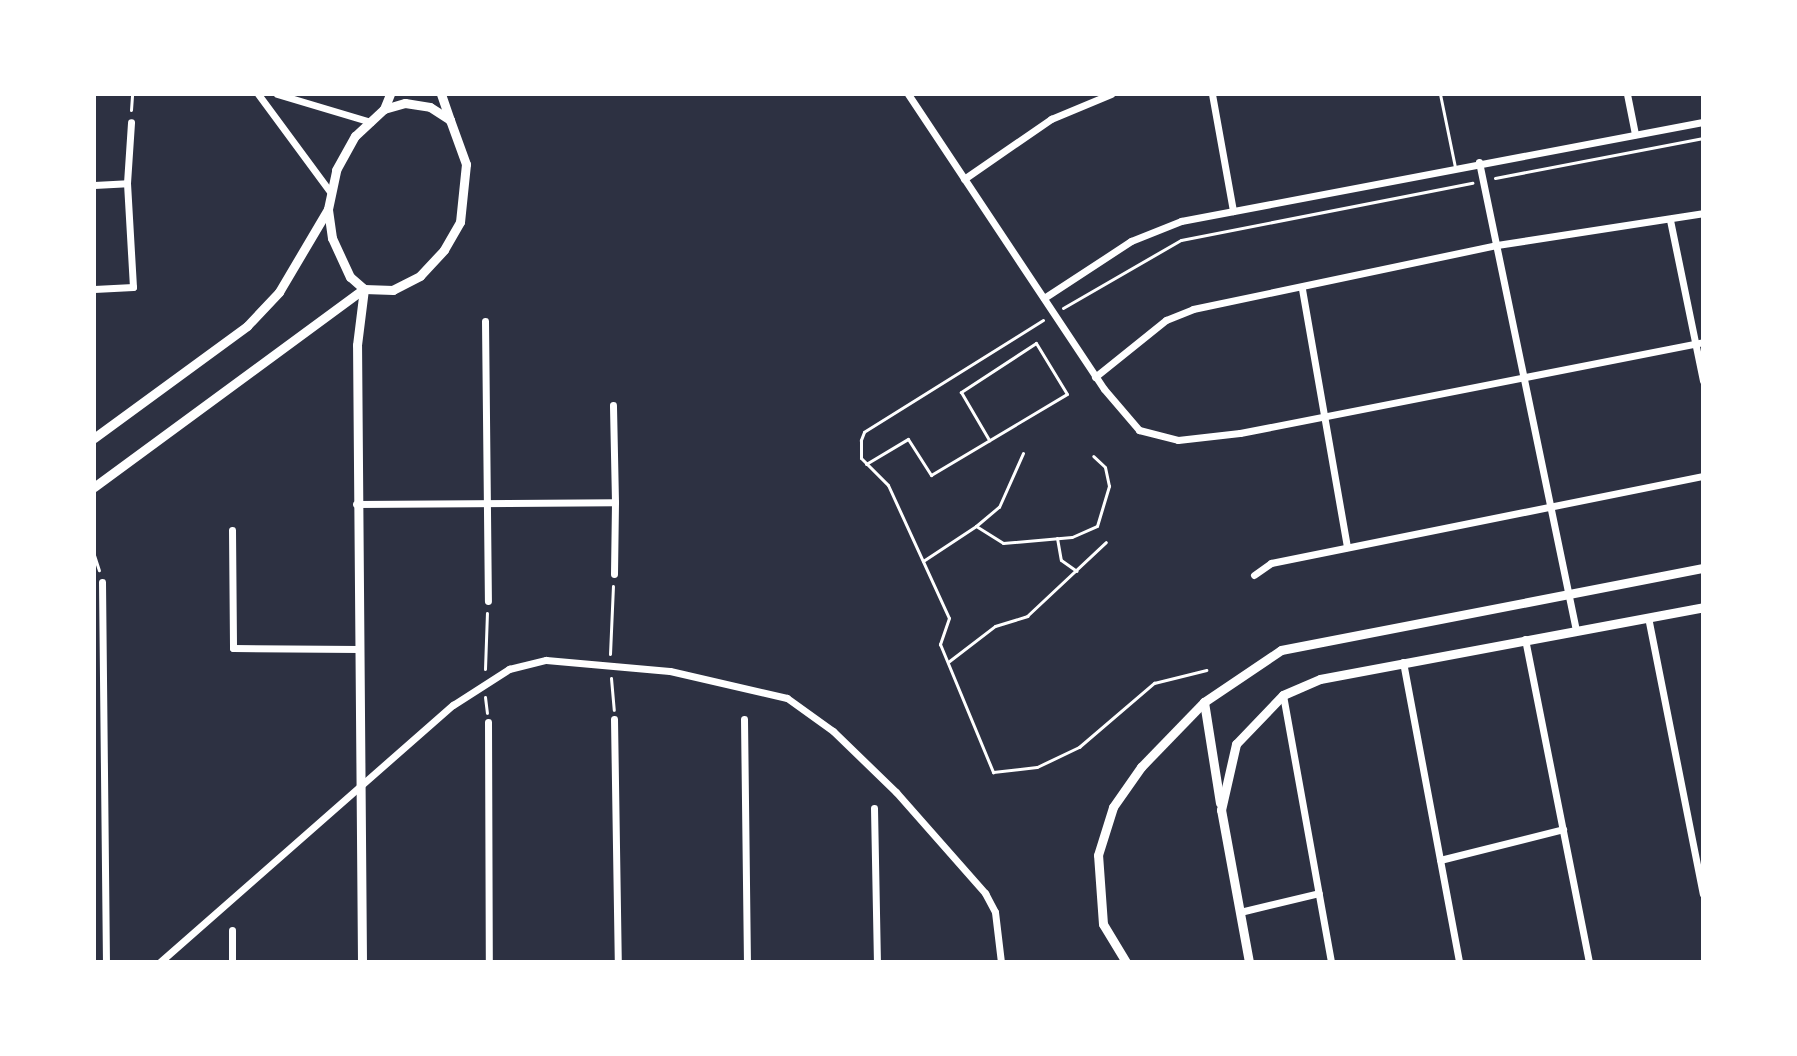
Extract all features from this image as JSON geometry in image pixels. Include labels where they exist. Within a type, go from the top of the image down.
[{"type":"street","points":[[258,94],[331,193]]},
{"type":"street","points":[[277,94],[371,122]]},
{"type":"street","points":[[94,438],[247,326],[279,292],[328,209],[343,159],[384,109],[390,94]]},
{"type":"street","points":[[94,487],[364,289],[393,290],[420,276],[444,250],[460,222],[466,164],[441,94]]},
{"type":"street","points":[[908,94],[1095,377],[1139,430],[1178,440],[1324,416],[1699,342]]},
{"type":"street","points":[[964,179],[1084,98],[1111,94]]},
{"type":"street","points":[[1212,94],[1233,211]]},
{"type":"street","points":[[1627,94],[1635,134]]},
{"type":"street","points":[[384,109],[405,103],[430,107],[450,120]]},
{"type":"street","points":[[94,289],[133,287],[127,183],[131,122]]},
{"type":"street","points":[[1044,298],[1131,241],[1181,221],[1479,162],[1703,122]]},
{"type":"street","points":[[1479,162],[1576,630]]},
{"type":"street","points":[[94,185],[127,183]]},
{"type":"street","points":[[328,209],[338,259],[364,289],[357,345],[356,504],[362,962]]},
{"type":"street","points":[[1095,377],[1166,320],[1193,309],[1302,289],[1497,245],[1703,213]]},
{"type":"street","points":[[1670,220],[1699,342],[1703,381]]},
{"type":"street","points":[[1302,289],[1347,547]]},
{"type":"street","points":[[485,321],[488,601]]},
{"type":"street","points":[[613,405],[614,574]]},
{"type":"street","points":[[1254,575],[1271,563],[1703,476]]},
{"type":"street","points":[[356,504],[615,502]]},
{"type":"street","points":[[232,530],[233,648],[359,649]]},
{"type":"street","points":[[1126,962],[1103,924],[1098,855],[1113,807],[1141,767],[1204,702],[1281,650],[1703,568]]},
{"type":"street","points":[[102,582],[106,962]]},
{"type":"street","points":[[1221,810],[1236,744],[1283,695],[1320,679],[1703,607]]},
{"type":"street","points":[[1648,617],[1703,894]]},
{"type":"street","points":[[1525,639],[1589,962]]},
{"type":"street","points":[[160,962],[361,785],[484,685],[509,669],[546,660],[610,663],[787,698],[833,731],[926,821],[985,893],[995,912],[1001,962]]},
{"type":"street","points":[[1403,662],[1459,962]]},
{"type":"street","points":[[1283,695],[1331,962]]},
{"type":"street","points":[[1204,702],[1249,962]]},
{"type":"street","points":[[614,719],[618,962]]},
{"type":"street","points":[[744,719],[747,962]]},
{"type":"street","points":[[488,722],[489,962]]},
{"type":"street","points":[[94,795],[104,796]]},
{"type":"street","points":[[874,808],[877,962]]},
{"type":"street","points":[[1440,860],[1563,829]]},
{"type":"street","points":[[1240,912],[1319,893]]},
{"type":"street","points":[[232,930],[232,962]]},
{"type":"lane","points":[[1440,94],[1455,167]]},
{"type":"path","points":[[131,122],[132,94]]},
{"type":"path","points":[[1206,670],[1154,683],[1079,747],[1037,767],[993,772],[940,644],[949,618],[888,485],[861,458],[864,432],[1054,314],[1181,240],[1703,138]]},
{"type":"path","points":[[866,464],[908,439],[931,475],[1067,394],[1036,343],[961,392],[989,440]]},
{"type":"path","points":[[923,561],[999,507],[1023,453]]},
{"type":"path","points":[[973,528],[1003,543],[1057,538],[1097,526],[1106,510],[1105,467],[1093,456]]},
{"type":"path","points":[[1057,538],[1061,560],[1077,571]]},
{"type":"path","points":[[947,662],[995,626],[1027,616],[1106,542]]},
{"type":"path","points":[[94,555],[102,582]]},
{"type":"path","points":[[614,574],[610,663],[614,719]]},
{"type":"path","points":[[488,601],[484,685],[488,722]]}]
